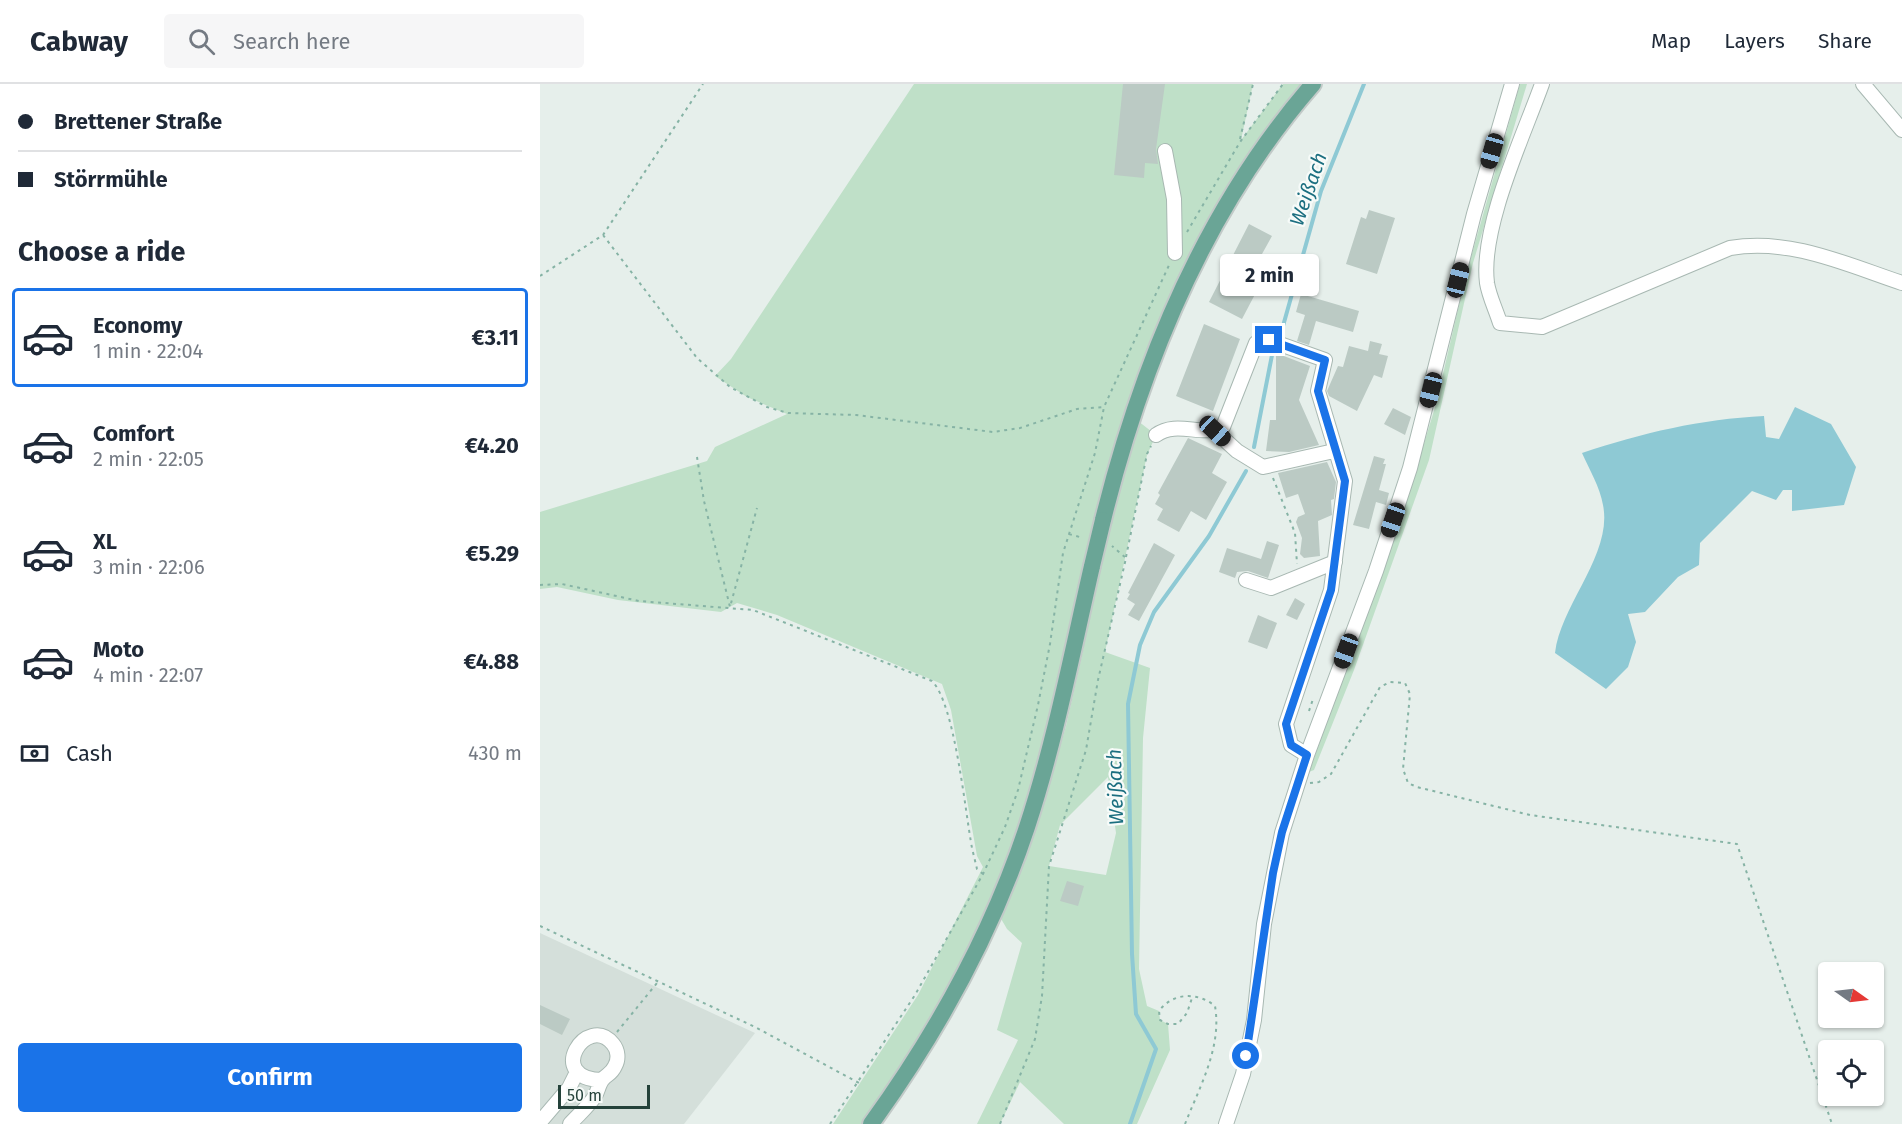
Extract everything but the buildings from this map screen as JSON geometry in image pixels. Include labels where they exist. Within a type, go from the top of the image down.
[{"type":"main road","points":[[871,1124],[895,1090],[947,1005],[991,918],[1026,827],[1056,723],[1120,453],[1147,372],[1185,280],[1227,202],[1313,84]]},
{"type":"street","points":[[1226,1124],[1243,1074],[1254,1020],[1264,924],[1273,873],[1307,755],[1376,571],[1410,468],[1474,214],[1512,84]]},
{"type":"street","points":[[1542,84],[1502,197],[1488,251],[1487,284],[1500,323],[1542,327],[1730,248],[1756,243],[1791,246],[1902,283]]},
{"type":"street","points":[[1863,84],[1902,130]]},
{"type":"street","points":[[1165,151],[1174,199],[1174,253]]},
{"type":"street","points":[[1156,435],[1166,428],[1215,431],[1223,427],[1256,343],[1263,338],[1325,360],[1318,391],[1334,451],[1345,481],[1331,590],[1286,724],[1291,745],[1307,755]]},
{"type":"street","points":[[1215,431],[1237,451],[1263,467],[1334,451]]},
{"type":"street","points":[[1246,580],[1271,588],[1335,562]]},
{"type":"street","points":[[599,1035],[610,1041],[616,1048],[618,1061],[612,1074],[602,1080],[587,1079],[577,1072],[573,1060],[575,1048],[585,1037],[599,1035]]},
{"type":"street","points":[[540,1122],[569,1088],[577,1072]]},
{"type":"street","points":[[570,1124],[595,1096],[602,1080]]},
{"type":"path","points":[[540,276],[603,235],[703,84]]},
{"type":"path","points":[[1240,142],[1253,84]]},
{"type":"path","points":[[1187,233],[1240,142],[1283,84]]},
{"type":"path","points":[[603,235],[697,358],[730,387],[767,407],[788,413],[856,415],[993,432],[1020,428],[1077,409],[1104,407]]},
{"type":"path","points":[[830,1124],[915,995],[983,874],[1005,827],[1018,790],[1038,705],[1063,554],[1095,453],[1104,407],[1174,253]]},
{"type":"path","points":[[1000,1124],[1035,1039],[1042,996],[1049,866],[1086,750],[1098,680],[1147,454],[1156,435]]},
{"type":"path","points":[[697,458],[706,509],[730,608]]},
{"type":"path","points":[[1269,465],[1282,504],[1291,520],[1297,543],[1296,558],[1302,574]]},
{"type":"path","points":[[730,608],[757,508]]},
{"type":"path","points":[[1069,534],[1088,540]]},
{"type":"path","points":[[1107,545],[1117,548],[1126,558]]},
{"type":"path","points":[[540,585],[562,584],[639,601],[680,606],[753,610],[932,681],[940,689],[948,714],[972,848],[977,869],[983,874]]},
{"type":"path","points":[[1299,780],[1312,783],[1331,774],[1380,687],[1400,682],[1405,683],[1410,694],[1403,769],[1408,783],[1530,815],[1737,844],[1832,1124]]},
{"type":"path","points":[[540,926],[754,1027],[859,1083]]},
{"type":"path","points":[[610,1041],[657,983]]},
{"type":"path","points":[[1185,1124],[1213,1051],[1219,1027],[1215,1006],[1204,997],[1177,996],[1166,1002],[1159,1011],[1160,1020],[1168,1024],[1178,1024],[1187,1013],[1192,998]]},
{"type":"shaded area","points":[[540,933],[755,1033],[684,1124],[540,1124]]},
{"type":"green space","points":[[914,84],[1253,84],[1241,140],[1283,84],[1302,84],[1249,153],[1254,163],[1185,280],[1138,421],[1156,435],[1147,455],[1105,652],[1150,668],[1143,738],[1139,969],[1147,1006],[1159,1011],[1160,1020],[1168,1024],[1170,1050],[1137,1124],[1064,1124],[1020,1082],[1000,1124],[977,1124],[1018,1040],[997,1030],[1022,943],[1007,929],[1000,917],[1035,832],[1066,726],[1084,646],[1067,645],[1039,759],[1018,826],[988,903],[952,981],[909,1056],[862,1124],[833,1124],[918,995],[983,867],[977,856],[951,710],[942,684],[777,615],[737,603],[721,612],[618,600],[557,587],[540,589],[540,512],[707,461],[715,447],[787,414],[747,397],[715,376],[731,359]],"holes":[[[1108,777],[1116,833],[1106,875],[1049,866],[1060,825]]]},
{"type":"green space","points":[[1520,84],[1527,84],[1473,263],[1429,460],[1354,670],[1314,770],[1309,772],[1409,493],[1436,404],[1466,275]]},
{"type":"water","points":[[1795,407],[1831,424],[1856,467],[1844,505],[1792,511],[1792,490],[1783,490],[1776,500],[1752,491],[1700,543],[1699,565],[1678,577],[1645,612],[1628,614],[1636,642],[1628,667],[1606,689],[1555,653],[1566,616],[1601,542],[1604,523],[1603,505],[1599,492],[1582,453],[1672,428],[1717,420],[1764,416],[1766,437],[1779,439]]},
{"type":"waterway","name":"Weißach","points":[[1254,447],[1273,350],[1283,326],[1321,191],[1364,84]]},
{"type":"waterway","name":"Weißach","points":[[1130,1124],[1156,1049],[1136,1014],[1132,954],[1128,704],[1140,645],[1154,612],[1209,536],[1246,471]]},
{"type":"route","points":[[1246,1056],[1254,1020],[1264,924],[1273,873],[1282,832],[1307,755],[1291,745],[1286,724],[1331,590],[1345,481],[1334,451],[1318,391],[1325,360],[1269,340]]}]
